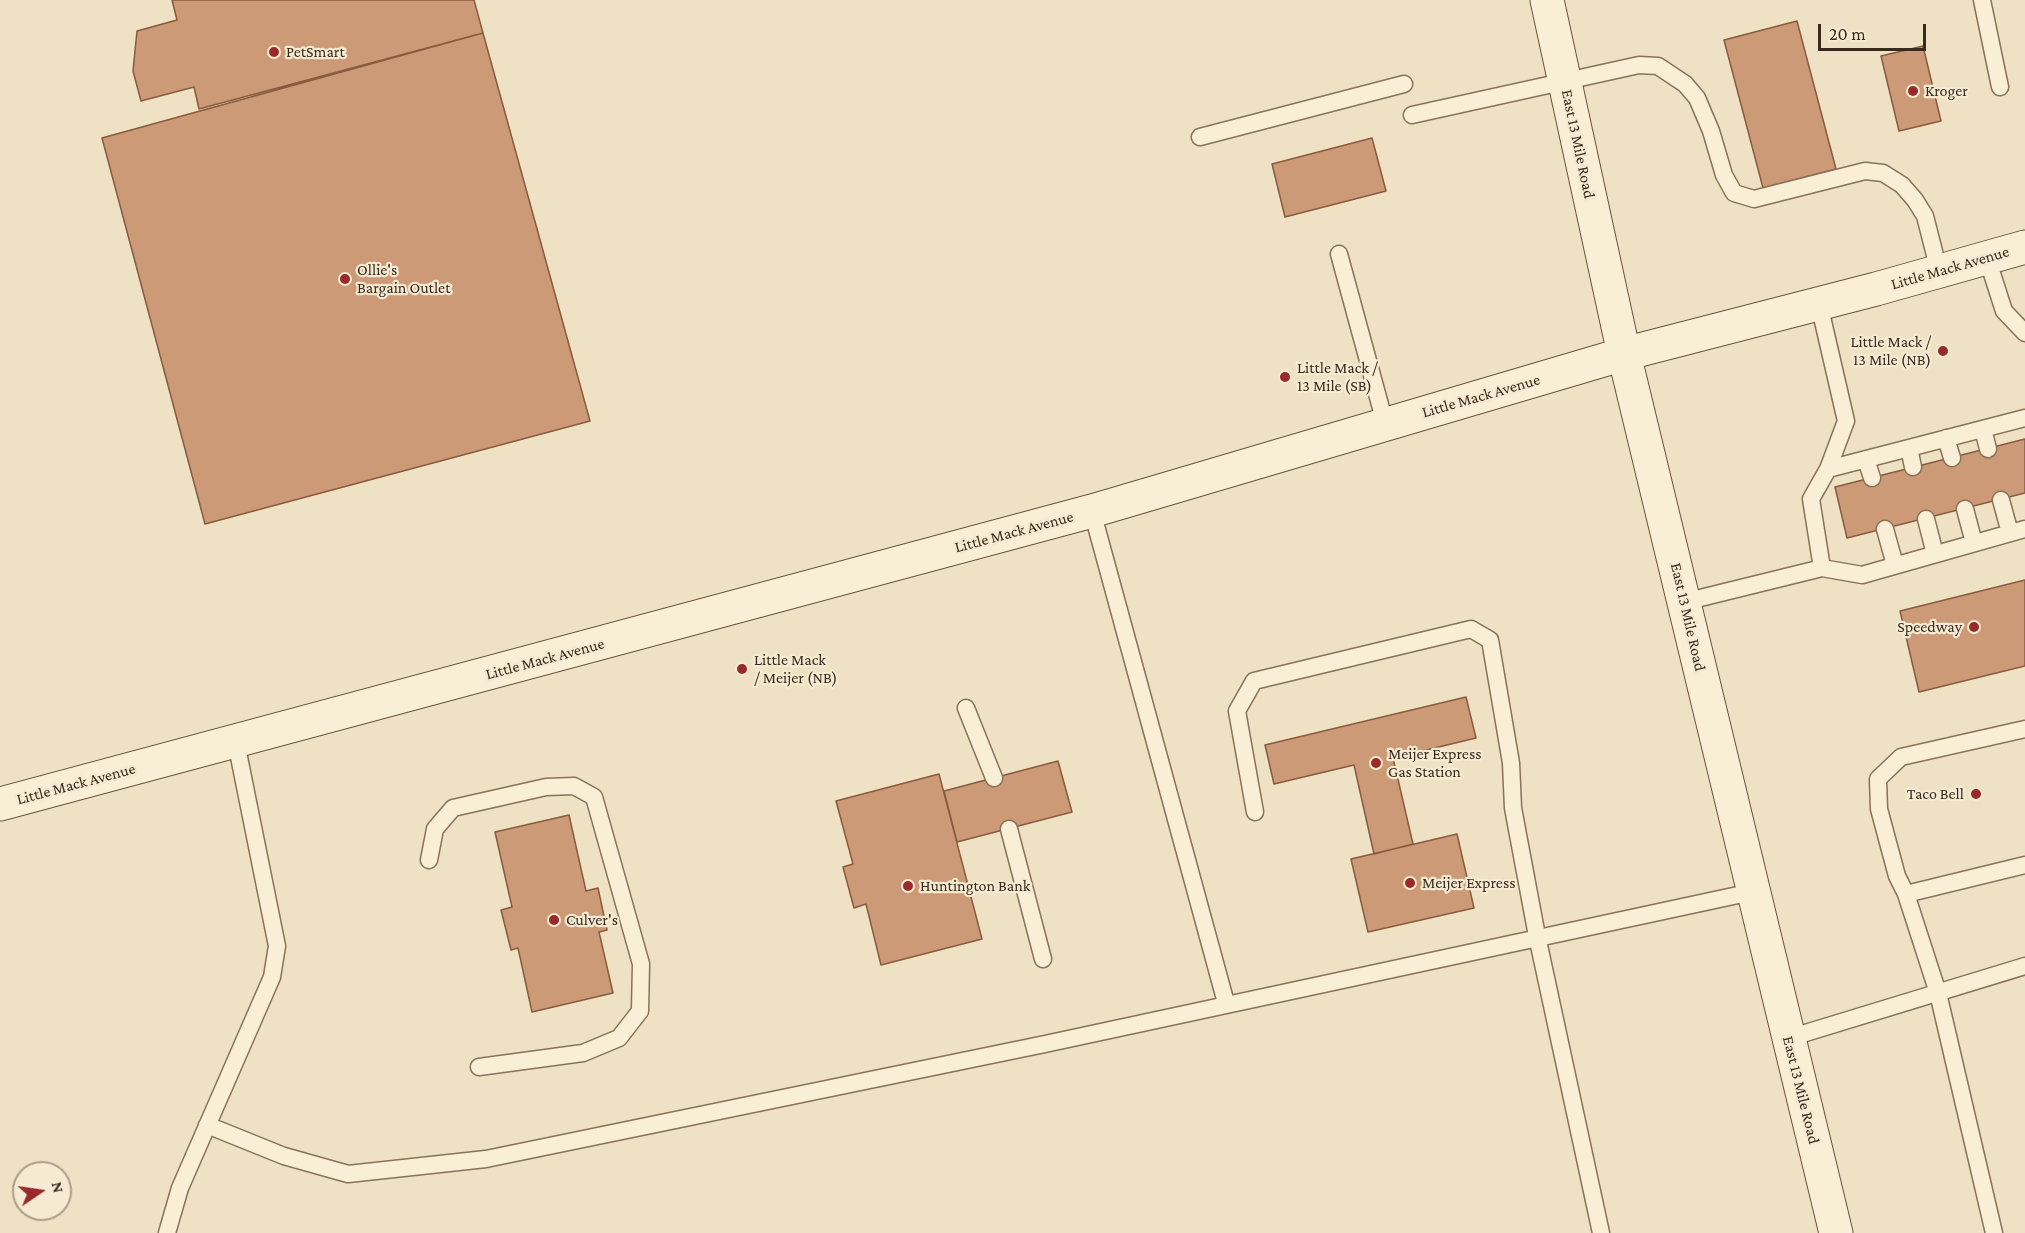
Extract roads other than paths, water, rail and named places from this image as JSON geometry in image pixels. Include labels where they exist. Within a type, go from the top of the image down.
[{"type":"main road","name":"East 13 Mile Road","points":[[1546,0],[1624,354],[1836,1233]]},
{"type":"main road","name":"Little Mack Avenue","points":[[0,804],[1092,511],[1624,354],[1819,304],[2025,247]]},
{"type":"lane","points":[[1982,0],[2000,87]]},
{"type":"lane","points":[[1412,115],[1639,65],[1658,66],[1685,84],[1697,98],[1711,131],[1724,175],[1734,193],[1754,199],[1865,171],[1883,173],[1902,185],[1916,200],[1925,216],[1939,271]]},
{"type":"lane","points":[[1200,137],[1404,84]]},
{"type":"lane","points":[[1339,254],[1385,423]]},
{"type":"lane","points":[[1987,258],[2004,310],[2025,333]]},
{"type":"lane","points":[[1819,304],[1846,421],[1828,469],[1811,499],[1822,568]]},
{"type":"lane","points":[[1828,469],[2025,418]]},
{"type":"lane","points":[[1983,429],[1988,449]]},
{"type":"lane","points":[[1946,438],[1952,458]]},
{"type":"lane","points":[[1909,448],[1913,467]]},
{"type":"lane","points":[[1866,459],[1872,478]]},
{"type":"lane","points":[[1684,602],[1822,568],[1862,575],[2018,531],[2001,500]]},
{"type":"lane","points":[[1965,509],[1974,543]]},
{"type":"lane","points":[[1092,511],[1226,1003]]},
{"type":"lane","points":[[1926,519],[1935,554]]},
{"type":"lane","points":[[1885,529],[1895,566]]},
{"type":"lane","points":[[1255,812],[1237,711],[1254,681],[1471,629],[1490,640],[1511,764],[1513,808],[1537,936],[1601,1233]]},
{"type":"lane","points":[[966,708],[994,778]]},
{"type":"lane","points":[[1994,1233],[1938,993],[1906,894],[1897,876],[1879,809],[1878,779],[1901,758],[2025,729]]},
{"type":"lane","points":[[166,1233],[180,1188],[272,977],[277,946],[236,742]]},
{"type":"lane","points":[[429,860],[435,829],[453,808],[546,787],[574,786],[594,797],[641,964],[639,1011],[619,1038],[583,1053],[479,1067]]},
{"type":"lane","points":[[1009,829],[1043,959]]},
{"type":"lane","points":[[1906,894],[2025,865]]},
{"type":"lane","points":[[207,1125],[284,1156],[348,1174],[422,1168],[486,1159],[1035,1046],[1537,936],[1752,892]]},
{"type":"lane","points":[[1789,1038],[2025,966]]},
{"type":"place","name":"PetSmart","points":[[274,52]]},
{"type":"place","name":"Kroger","points":[[1913,91]]},
{"type":"place","name":"Ollie's Bargain Outlet","points":[[345,279]]},
{"type":"place","name":"Little Mack / 13 Mile (NB)","points":[[1943,351]]},
{"type":"place","name":"Little Mack / 13 Mile (SB)","points":[[1285,377]]},
{"type":"place","name":"Speedway","points":[[1974,627]]},
{"type":"place","name":"Little Mack / Meijer (NB)","points":[[742,669]]},
{"type":"place","name":"Meijer Express Gas Station","points":[[1376,763]]},
{"type":"place","name":"Taco Bell","points":[[1976,794]]},
{"type":"place","name":"Meijer Express","points":[[1410,883]]},
{"type":"place","name":"Huntington Bank","points":[[908,886]]},
{"type":"place","name":"Culver's","points":[[554,920]]}]
